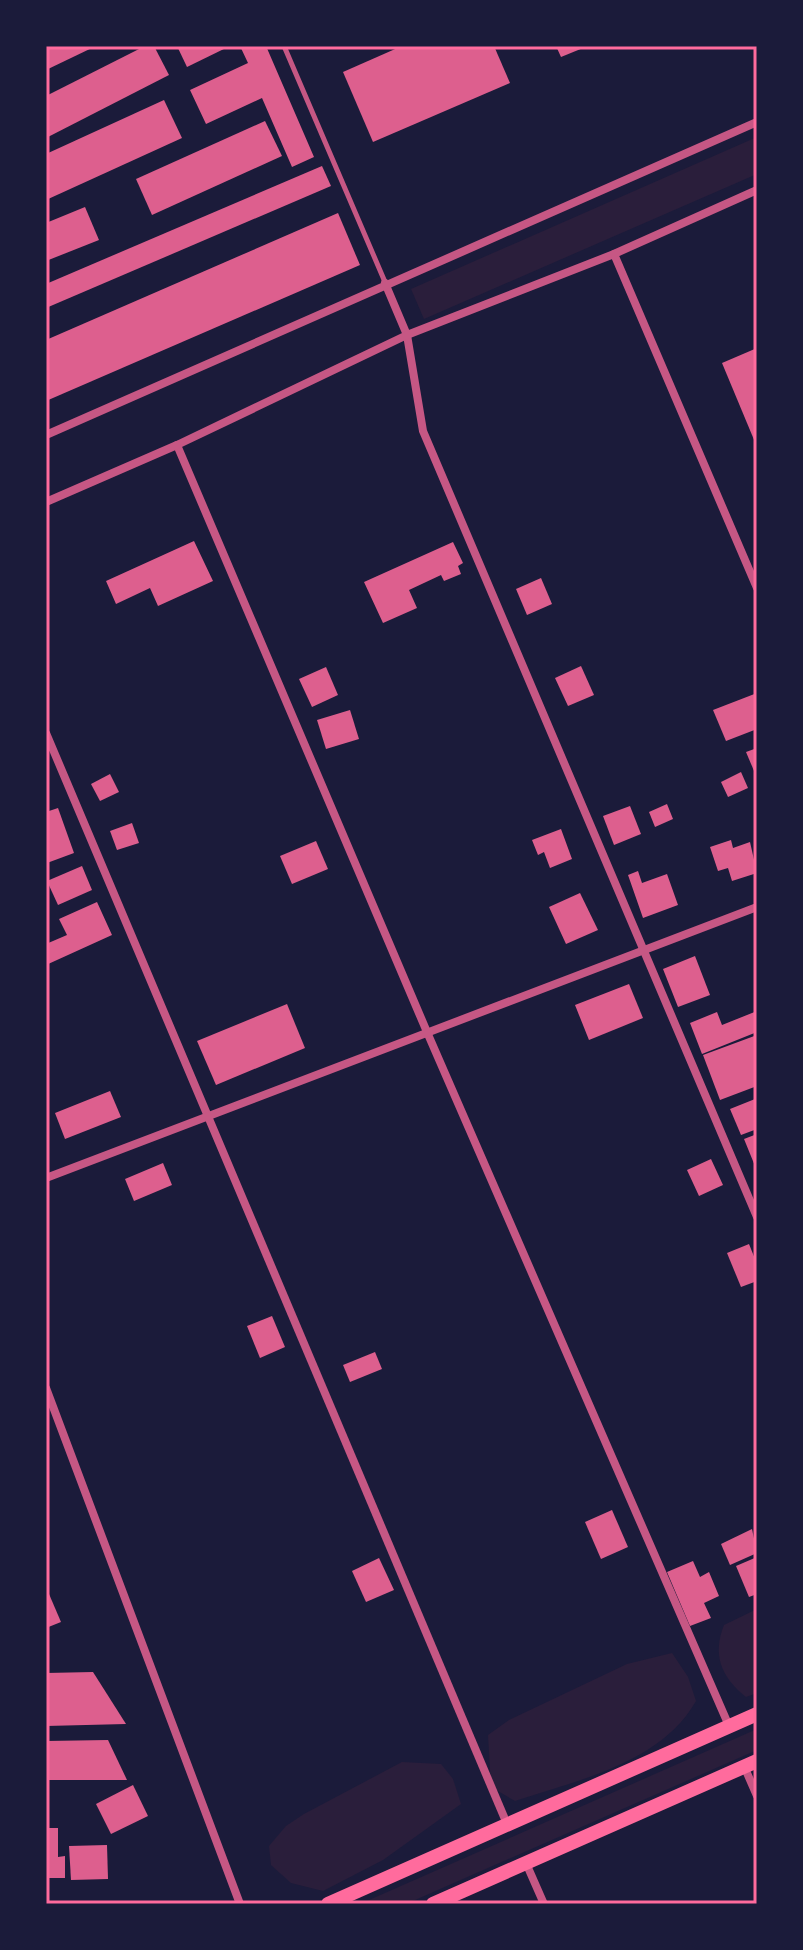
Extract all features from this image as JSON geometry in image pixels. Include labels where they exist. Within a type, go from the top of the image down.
[{"type":"main road","points":[[328,1904],[757,1714]]},
{"type":"main road","points":[[433,1904],[751,1763]]},
{"type":"street","points":[[46,435],[385,283],[757,122]]},
{"type":"street","points":[[46,502],[177,445],[407,335],[614,254],[757,190]]},
{"type":"street","points":[[614,254],[757,588]]},
{"type":"street","points":[[385,283],[407,335],[423,431],[757,1217]]},
{"type":"street","points":[[177,445],[427,1032],[729,1726]]},
{"type":"street","points":[[46,733],[507,1824]]},
{"type":"street","points":[[46,1178],[757,907]]},
{"type":"street","points":[[46,1388],[240,1904]]},
{"type":"street","points":[[751,1763],[757,1796]]},
{"type":"street","points":[[526,1863],[544,1904]]},
{"type":"lane","points":[[284,46],[385,283]]},
{"type":"shaded area","points":[[757,137],[757,174],[424,319],[411,289]]},
{"type":"shaded area","points":[[757,1609],[757,1693],[746,1697],[730,1682],[721,1665],[720,1636],[724,1625]]},
{"type":"shaded area","points":[[672,1653],[688,1677],[696,1701],[681,1722],[662,1740],[616,1766],[515,1801],[491,1787],[488,1735],[509,1720],[627,1664]]},
{"type":"shaded area","points":[[757,1729],[757,1750],[406,1904],[360,1904]]},
{"type":"shaded area","points":[[402,1762],[441,1764],[453,1779],[461,1804],[383,1860],[323,1891],[291,1883],[271,1865],[269,1846],[286,1826]]},
{"type":"building","points":[[46,46],[96,46],[46,70]]},
{"type":"building","points":[[145,46],[154,46],[169,75],[46,138],[46,96]]},
{"type":"building","points":[[177,46],[230,46],[187,67]]},
{"type":"building","points":[[240,46],[266,46],[314,157],[292,167],[262,98],[206,124],[190,90],[248,63]]},
{"type":"building","points":[[402,46],[494,46],[510,83],[373,142],[343,72]]},
{"type":"building","points":[[556,46],[588,46],[561,57]]},
{"type":"building","points":[[164,100],[182,138],[46,200],[46,154]]},
{"type":"building","points":[[265,121],[282,156],[152,215],[136,179]]},
{"type":"building","points":[[322,166],[331,186],[46,308],[46,284]]},
{"type":"building","points":[[85,207],[99,240],[46,261],[46,223]]},
{"type":"building","points":[[338,213],[360,265],[46,401],[46,340]]},
{"type":"building","points":[[757,348],[757,447],[722,363]]},
{"type":"building","points":[[194,541],[213,581],[158,606],[150,588],[116,604],[106,581]]},
{"type":"building","points":[[453,542],[463,563],[458,566],[461,574],[444,581],[441,575],[409,590],[417,608],[383,623],[364,582]]},
{"type":"building","points":[[541,578],[552,604],[527,615],[516,589]]},
{"type":"building","points":[[581,666],[594,695],[568,706],[555,678]]},
{"type":"building","points":[[326,667],[338,695],[312,707],[299,679]]},
{"type":"building","points":[[757,693],[757,729],[726,741],[713,710]]},
{"type":"building","points":[[350,710],[359,739],[326,749],[317,720]]},
{"type":"building","points":[[757,748],[757,778],[746,752]]},
{"type":"building","points":[[741,772],[748,788],[728,797],[721,782]]},
{"type":"building","points":[[110,774],[119,792],[100,801],[91,784]]},
{"type":"building","points":[[667,804],[673,819],[655,827],[649,812]]},
{"type":"building","points":[[630,806],[641,834],[614,845],[603,816]]},
{"type":"building","points":[[58,808],[74,853],[47,863],[46,812]]},
{"type":"building","points":[[132,823],[139,843],[117,850],[110,831]]},
{"type":"building","points":[[561,829],[572,859],[550,868],[544,852],[538,855],[532,840]]},
{"type":"building","points":[[731,840],[733,848],[750,842],[757,873],[732,881],[728,868],[718,871],[710,847]]},
{"type":"building","points":[[316,841],[328,869],[292,884],[280,856]]},
{"type":"building","points":[[82,866],[92,890],[58,905],[47,881]]},
{"type":"building","points":[[638,871],[642,883],[667,874],[678,905],[643,918],[628,875]]},
{"type":"building","points":[[580,893],[598,930],[566,944],[549,907]]},
{"type":"building","points":[[97,902],[112,935],[46,965],[46,944],[67,935],[59,919]]},
{"type":"building","points":[[695,956],[710,995],[678,1007],[663,969]]},
{"type":"building","points":[[629,984],[643,1018],[589,1040],[575,1005]]},
{"type":"building","points":[[287,1004],[305,1048],[216,1085],[197,1041]]},
{"type":"building","points":[[757,1011],[757,1032],[702,1054],[690,1023],[717,1012],[722,1025]]},
{"type":"building","points":[[757,1035],[757,1086],[720,1100],[703,1055]]},
{"type":"building","points":[[110,1091],[121,1117],[65,1139],[55,1113]]},
{"type":"building","points":[[755,1099],[757,1129],[741,1135],[730,1109]]},
{"type":"building","points":[[757,1134],[757,1171],[744,1139]]},
{"type":"building","points":[[711,1159],[723,1185],[699,1196],[687,1170]]},
{"type":"building","points":[[163,1163],[172,1185],[134,1201],[125,1179]]},
{"type":"building","points":[[749,1244],[757,1264],[757,1281],[741,1287],[727,1253]]},
{"type":"building","points":[[272,1316],[285,1347],[260,1358],[247,1326]]},
{"type":"building","points":[[375,1352],[382,1369],[350,1382],[343,1365]]},
{"type":"building","points":[[612,1510],[628,1547],[601,1559],[585,1522]]},
{"type":"building","points":[[752,1529],[757,1553],[730,1565],[721,1544]]},
{"type":"building","points":[[757,1557],[757,1594],[749,1597],[736,1566]]},
{"type":"building","points":[[379,1558],[394,1590],[366,1602],[352,1571]]},
{"type":"building","points":[[693,1561],[700,1577],[709,1572],[719,1596],[704,1603],[711,1618],[690,1626],[667,1572]]},
{"type":"building","points":[[46,1587],[61,1622],[46,1628]]},
{"type":"building","points":[[93,1672],[126,1724],[46,1726],[46,1673]]},
{"type":"building","points":[[108,1740],[127,1780],[46,1780],[46,1741]]},
{"type":"building","points":[[133,1785],[148,1816],[111,1834],[96,1804]]},
{"type":"building","points":[[46,1828],[58,1828],[58,1857],[65,1856],[65,1878],[46,1878]]},
{"type":"building","points":[[107,1845],[108,1879],[71,1880],[69,1846]]}]
